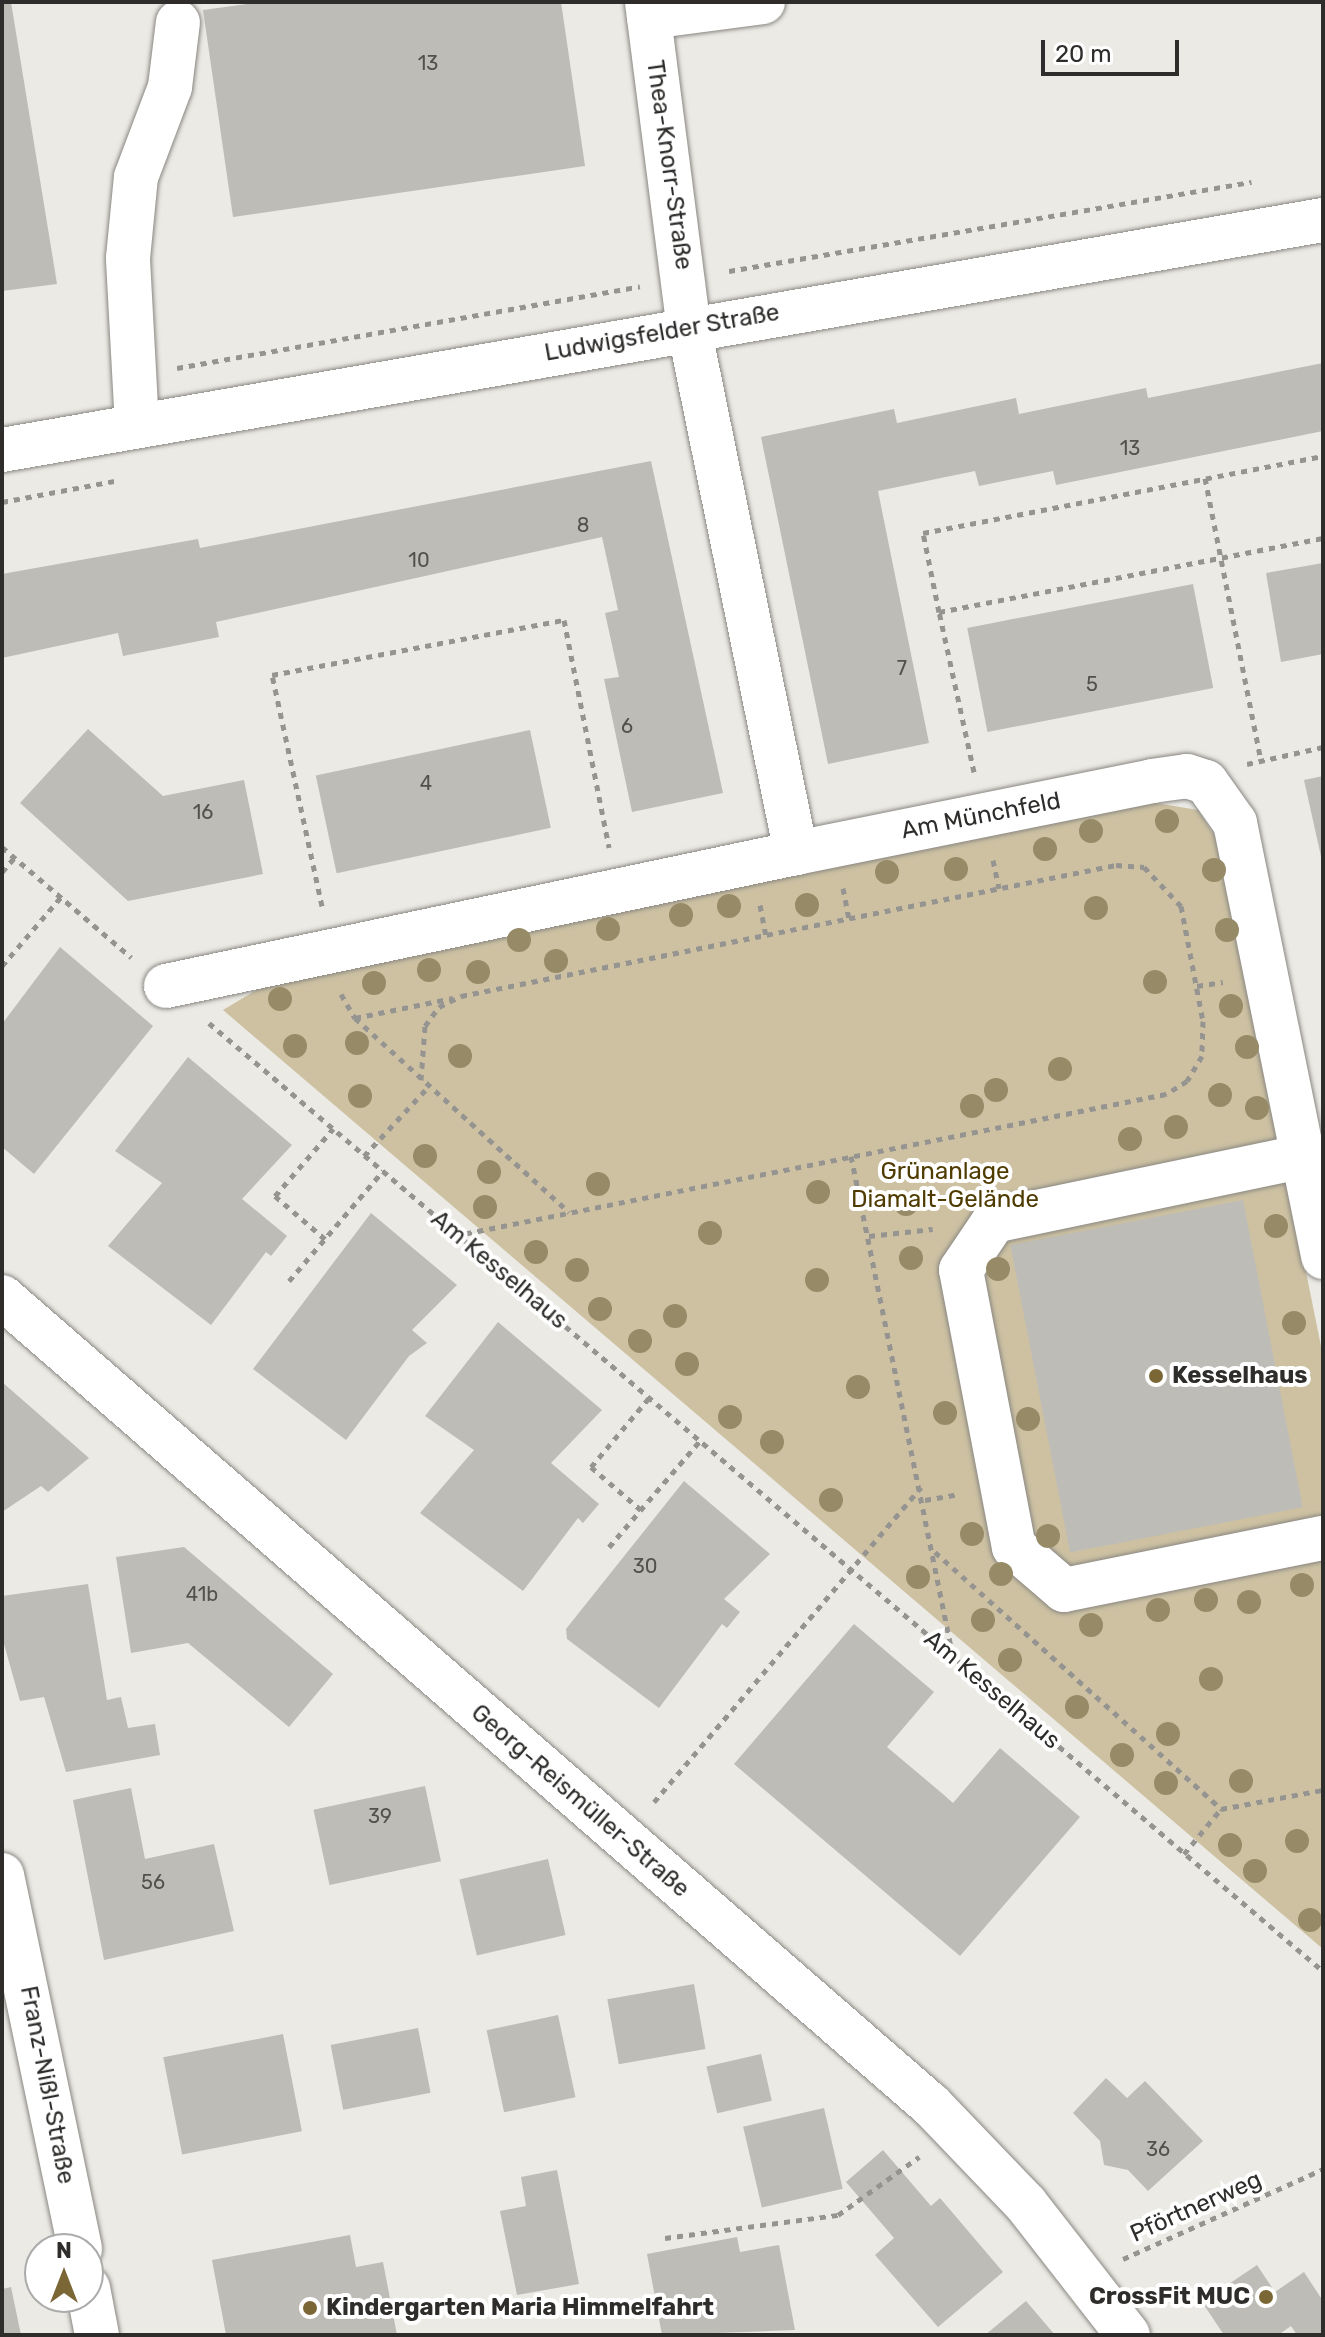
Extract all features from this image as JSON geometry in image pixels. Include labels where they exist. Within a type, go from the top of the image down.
[{"type":"street","points":[[648,9],[763,2]]},
{"type":"street","name":"Thea-Knorr-Straße","points":[[648,9],[689,328]]},
{"type":"street","points":[[137,426],[126,297],[136,177],[170,87],[178,22]]},
{"type":"street","name":"Ludwigsfelder Straße","points":[[2,450],[1323,220]]},
{"type":"street","points":[[166,986],[796,853],[689,328]]},
{"type":"street","points":[[1187,776],[1220,793],[1235,823],[1323,1257]]},
{"type":"street","name":"Am Münchfeld","points":[[796,853],[1187,776]]},
{"type":"street","points":[[1151,1158],[1298,1143]]},
{"type":"street","points":[[1298,1143],[994,1221],[961,1270],[1014,1547],[1064,1590],[1323,1538]]},
{"type":"street","name":"Georg-Reismüller-Straße","points":[[2,1297],[954,2129],[1083,2277],[1128,2335]]},
{"type":"street","name":"Franz-Nißl-Straße","points":[[2,1875],[77,2233]]},
{"type":"street","points":[[93,2313],[97,2335]]},
{"type":"path","points":[[132,378],[331,335],[684,279],[1260,181]]},
{"type":"path","points":[[999,888],[923,533],[1323,456]]},
{"type":"path","points":[[1205,478],[1261,761]]},
{"type":"path","points":[[939,612],[1323,538]]},
{"type":"path","points":[[570,1213],[421,1080],[344,1006],[272,675],[564,620],[617,889]]},
{"type":"path","points":[[1187,776],[1323,747]]},
{"type":"path","name":"Am Kesselhaus","points":[[2,847],[1323,1971]]},
{"type":"path","points":[[2,872],[14,858]]},
{"type":"path","points":[[355,1018],[1116,865],[1144,867],[1166,882],[1181,906],[1203,1021],[1202,1056],[1187,1081],[1166,1094],[458,1235]]},
{"type":"path","points":[[2,966],[61,897]]},
{"type":"path","points":[[421,1080],[425,1026],[439,1007],[461,996]]},
{"type":"path","points":[[364,1156],[429,1086]]},
{"type":"path","points":[[325,1239],[275,1196],[333,1129]]},
{"type":"path","points":[[851,1156],[922,1486],[953,1657]]},
{"type":"path","points":[[289,1281],[383,1171]]},
{"type":"path","points":[[869,1236],[929,1225],[968,1260]]},
{"type":"path","points":[[641,1510],[591,1467],[649,1398]]},
{"type":"path","points":[[609,1547],[700,1441]]},
{"type":"path","points":[[622,1838],[922,1486]]},
{"type":"path","points":[[934,1551],[1221,1809]]},
{"type":"path","points":[[1184,1854],[1221,1809],[1323,1790]]},
{"type":"path","points":[[665,2238],[838,2215],[858,2207],[954,2129]]},
{"type":"path","name":"Pförtnerweg","points":[[1083,2277],[1323,2169]]},
{"type":"green space","name":"Grünanlage Diamalt-Gelände","points":[[1150,802],[1198,810],[1219,842],[1323,1356],[1323,1949],[223,1010],[270,982]]},
{"type":"building","points":[[2,2],[11,2],[57,284],[2,291]]},
{"type":"building","points":[[262,2],[561,2],[585,166],[233,217],[203,10]]},
{"type":"building","points":[[1323,363],[1323,431],[1056,485],[1053,471],[979,486],[975,471],[878,491],[929,743],[828,764],[761,437],[894,409],[897,423],[1016,398],[1019,414],[1146,388],[1148,398]]},
{"type":"building","points":[[651,461],[723,793],[632,812],[604,679],[619,677],[605,613],[618,610],[602,537],[216,622],[219,637],[123,656],[118,633],[2,658],[2,574],[198,539],[200,548]]},
{"type":"building","points":[[1323,563],[1323,654],[1281,662],[1266,573]]},
{"type":"building","points":[[1193,584],[1213,688],[987,732],[967,628]]},
{"type":"building","points":[[88,729],[163,796],[244,780],[263,874],[128,901],[20,803]]},
{"type":"building","points":[[530,730],[551,828],[337,873],[316,776]]},
{"type":"building","points":[[1323,776],[1323,861],[1322,861],[1304,780]]},
{"type":"building","points":[[60,947],[153,1026],[34,1174],[2,1147],[2,1024]]},
{"type":"building","points":[[188,1057],[292,1145],[242,1199],[287,1236],[271,1256],[266,1252],[211,1325],[108,1246],[162,1183],[115,1151]]},
{"type":"building","name":"Kesselhaus","points":[[1243,1200],[1303,1507],[1070,1552],[1010,1245]]},
{"type":"building","points":[[371,1213],[457,1285],[412,1330],[427,1343],[409,1356],[346,1440],[253,1369]]},
{"type":"building","points":[[498,1322],[602,1410],[551,1463],[599,1504],[583,1523],[578,1518],[523,1591],[420,1513],[474,1450],[425,1416]]},
{"type":"building","points":[[2,1382],[89,1458],[48,1492],[41,1486],[2,1512]]},
{"type":"building","points":[[684,1481],[770,1554],[724,1599],[740,1612],[727,1628],[722,1624],[659,1708],[567,1639],[566,1629]]},
{"type":"building","points":[[184,1547],[333,1674],[289,1727],[188,1643],[131,1653],[116,1557]]},
{"type":"building","points":[[88,1584],[107,1700],[121,1697],[128,1728],[155,1724],[160,1755],[66,1772],[44,1697],[20,1701],[2,1637],[2,1596]]},
{"type":"building","points":[[854,1624],[934,1692],[887,1747],[953,1803],[1000,1748],[1080,1817],[960,1956],[734,1764]]},
{"type":"building","points":[[425,1786],[441,1861],[330,1885],[313,1810]]},
{"type":"building","points":[[131,1788],[145,1859],[214,1844],[234,1931],[104,1960],[73,1800]]},
{"type":"building","points":[[548,1859],[566,1935],[477,1955],[459,1879]]},
{"type":"building","points":[[694,1984],[705,2049],[619,2064],[607,1999]]},
{"type":"building","points":[[558,2015],[575,2097],[504,2112],[487,2030]]},
{"type":"building","points":[[418,2028],[431,2093],[343,2110],[331,2045]]},
{"type":"building","points":[[283,2034],[302,2131],[182,2154],[163,2057]]},
{"type":"building","points":[[761,2054],[772,2101],[717,2113],[706,2067]]},
{"type":"building","points":[[1106,2078],[1127,2098],[1145,2081],[1203,2141],[1148,2191],[1128,2170],[1104,2165],[1100,2141],[1073,2113]]},
{"type":"building","points":[[824,2108],[843,2189],[762,2208],[743,2127]]},
{"type":"building","points":[[883,2150],[931,2206],[940,2198],[1003,2272],[938,2327],[875,2255],[894,2238],[846,2182]]},
{"type":"building","points":[[557,2170],[579,2284],[517,2295],[500,2211],[526,2206],[521,2177]]},
{"type":"building","points":[[350,2235],[356,2267],[383,2262],[397,2335],[226,2335],[212,2260]]},
{"type":"building","points":[[737,2237],[740,2252],[779,2245],[795,2330],[662,2335],[647,2254]]},
{"type":"building","name":"CrossFit MUC","points":[[1257,2265],[1275,2292],[1304,2272],[1323,2301],[1323,2335],[1297,2335],[1291,2326],[1278,2335],[1224,2335],[1202,2302]]},
{"type":"building","points":[[11,2287],[21,2335],[2,2335],[2,2289]]},
{"type":"building","points":[[1026,2301],[1055,2335],[985,2335]]},
{"type":"place","name":"Kesselhaus","points":[[1156,1376]]},
{"type":"place","name":"CrossFit MUC","points":[[1266,2297]]},
{"type":"place","name":"Kindergarten Maria Himmelfahrt","points":[[310,2308]]}]
